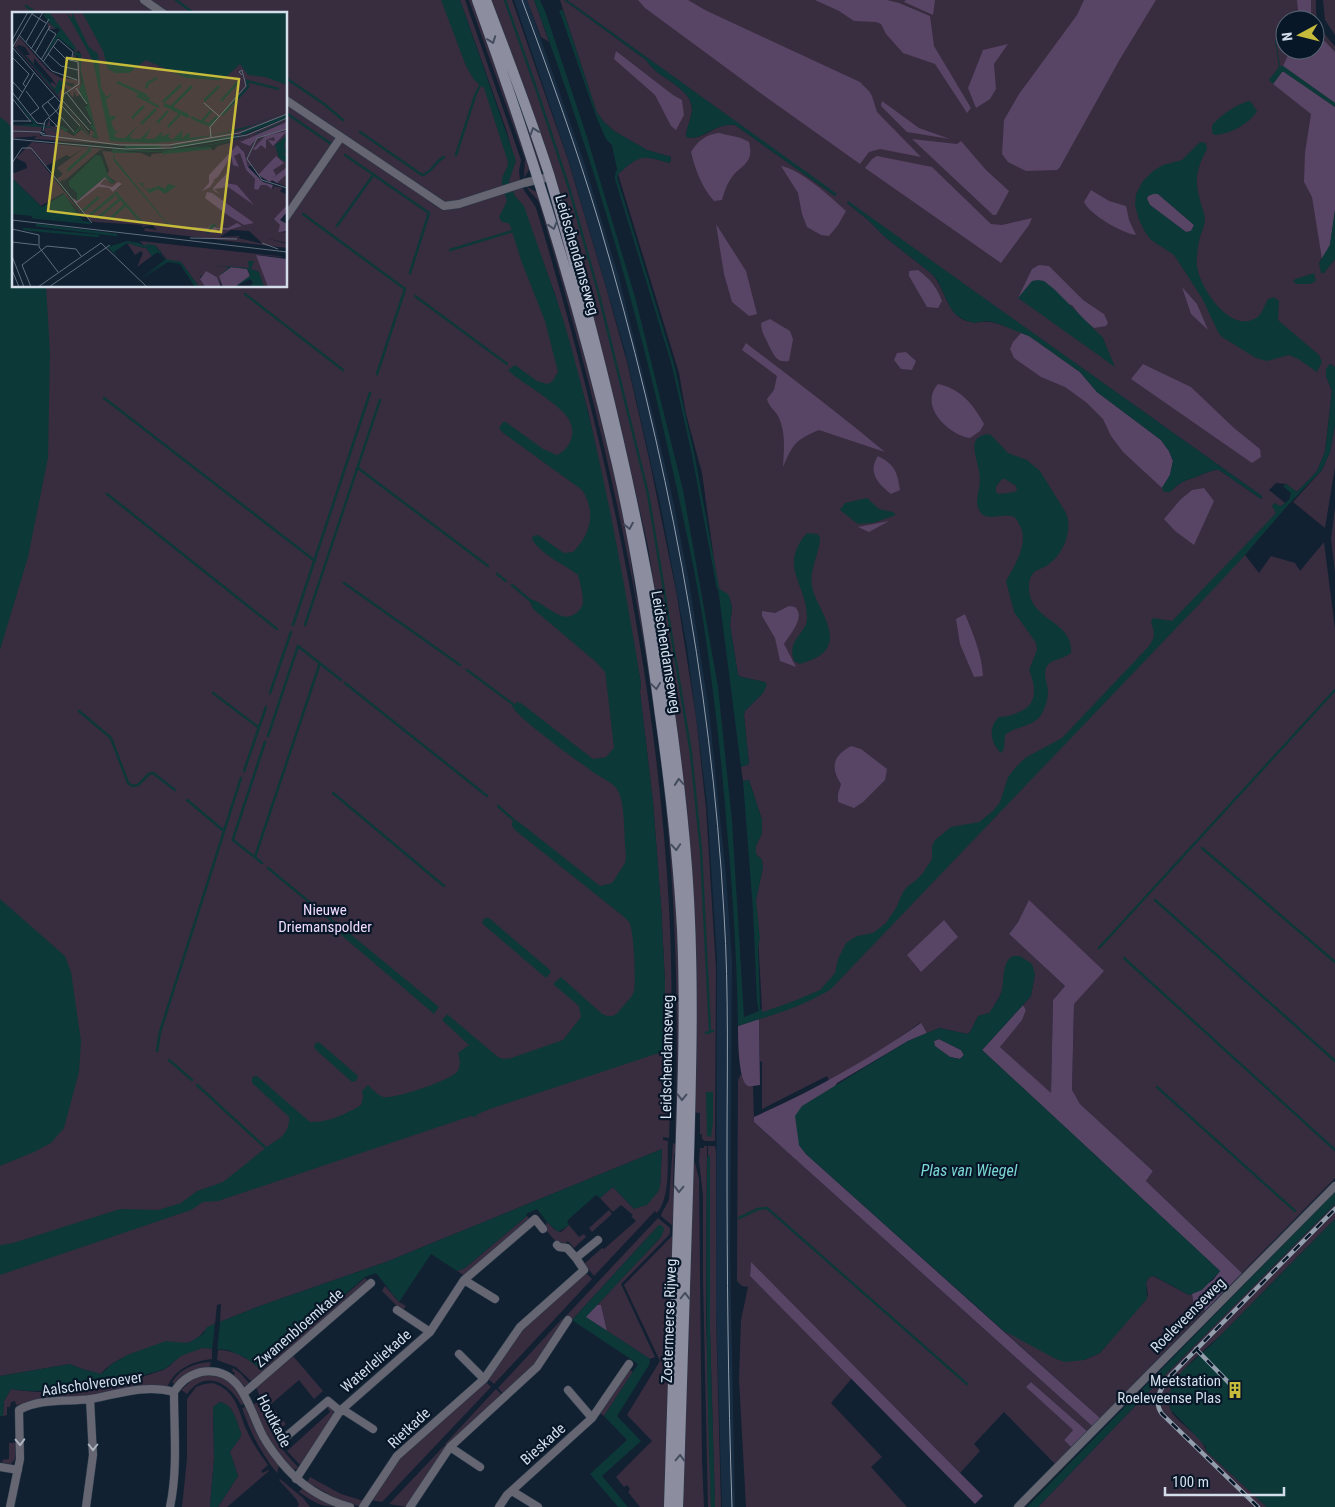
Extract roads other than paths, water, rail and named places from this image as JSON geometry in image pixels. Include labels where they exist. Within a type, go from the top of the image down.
[{"type":"main road","name":"Leidschendamseweg","points":[[477,0],[544,178]]},
{"type":"main road","name":"Leidschendamseweg","points":[[486,0],[587,310],[642,540],[677,762],[687,869],[691,954],[692,1040],[685,1139]]},
{"type":"main road","name":"Zoetermeerse Rijweg","points":[[669,1507],[685,1139]]},
{"type":"main road","name":"Zoetermeerse Rijweg","points":[[678,1507],[685,1139]]},
{"type":"street","points":[[144,0],[161,12]]},
{"type":"street","name":"Leidschendamseweg","points":[[288,101],[444,206],[459,204],[544,178]]},
{"type":"street","points":[[288,214],[341,137]]},
{"type":"street","name":"Roeleveenseweg","points":[[1018,1507],[1335,1186]]},
{"type":"street","name":"Waterleliekade","points":[[296,1479],[340,1411],[430,1332],[464,1280],[534,1219],[543,1229]]},
{"type":"street","points":[[556,1245],[567,1248],[576,1258],[598,1240]]},
{"type":"street","name":"Rietkade","points":[[363,1507],[397,1456],[484,1379],[520,1327],[584,1270],[576,1258]]},
{"type":"street","points":[[464,1280],[495,1299]]},
{"type":"street","name":"Zwanenbloemkade","points":[[244,1393],[371,1283]]},
{"type":"street","name":"Waterleliekade","points":[[397,1310],[430,1332]]},
{"type":"street","points":[[410,1507],[450,1447],[537,1367],[568,1320]]},
{"type":"street","points":[[459,1354],[484,1379]]},
{"type":"street","name":"Bieskade","points":[[500,1507],[512,1490],[592,1418],[629,1364]]},
{"type":"street","name":"Houtkade","points":[[174,1392],[181,1383],[198,1373],[213,1371],[232,1380],[244,1393],[268,1446],[296,1479],[323,1497],[350,1507]]},
{"type":"street","name":"Aalscholveroever","points":[[18,1470],[20,1459],[18,1414],[22,1408],[52,1401],[90,1399],[111,1394],[146,1390],[174,1392]]},
{"type":"street","points":[[568,1390],[592,1418]]},
{"type":"street","points":[[170,1507],[176,1448],[174,1392]]},
{"type":"street","points":[[86,1507],[93,1455],[90,1399]]},
{"type":"street","name":"Waterleliekade","points":[[281,1441],[328,1402],[340,1411],[345,1411],[373,1429]]},
{"type":"street","points":[[450,1447],[480,1466]]},
{"type":"street","points":[[0,1467],[18,1470],[10,1507]]},
{"type":"street","points":[[512,1490],[538,1507]]},
{"type":"water","points":[[441,0],[460,0],[516,161],[509,181],[515,196],[524,206],[561,314],[583,391],[602,474],[627,600],[641,684],[640,692],[653,802],[661,906],[665,982],[665,1051],[490,1109],[475,1117],[471,1116],[218,1201],[203,1202],[191,1210],[0,1275],[0,1245],[13,1243],[120,1209],[158,1210],[181,1203],[197,1191],[223,1182],[279,1139],[287,1129],[289,1117],[252,1083],[252,1078],[255,1076],[310,1122],[323,1121],[343,1115],[361,1105],[362,1091],[368,1085],[381,1096],[389,1097],[409,1093],[444,1080],[457,1072],[460,1062],[458,1053],[469,1045],[442,1020],[447,1014],[498,1057],[503,1059],[563,1040],[581,1017],[579,1006],[553,984],[561,977],[601,1013],[609,1016],[615,1015],[633,993],[635,985],[634,956],[629,922],[512,826],[512,822],[517,821],[520,823],[600,886],[612,883],[625,863],[623,814],[621,798],[617,789],[536,730],[512,706],[517,702],[521,703],[593,759],[606,757],[614,748],[605,672],[596,662],[533,609],[529,600],[534,600],[565,617],[575,614],[582,606],[583,599],[578,575],[547,555],[532,539],[533,536],[538,535],[564,553],[573,552],[584,538],[590,523],[589,507],[587,498],[582,490],[503,433],[499,428],[503,422],[506,422],[543,449],[557,455],[569,444],[572,434],[571,423],[564,413],[508,370],[515,365],[537,381],[547,384],[552,382],[558,372],[545,321],[522,263],[510,225],[502,222],[499,217],[507,201],[502,178],[508,162],[484,88],[474,80],[466,66]]},
{"type":"water","points":[[534,0],[540,0],[545,11],[586,134],[635,297],[683,490],[718,687],[732,821],[744,1017],[759,1011],[743,781],[749,780],[762,820],[762,833],[756,846],[756,854],[762,860],[763,867],[756,900],[760,938],[758,949],[760,1008],[763,1012],[820,990],[835,973],[838,959],[846,943],[857,936],[873,933],[886,923],[896,908],[903,892],[923,873],[932,859],[932,846],[935,840],[951,827],[979,822],[993,811],[1000,802],[1008,777],[1016,767],[1025,758],[1062,738],[1149,646],[1154,637],[1151,622],[1153,618],[1172,621],[1276,513],[1272,506],[1274,503],[1281,506],[1289,500],[1291,493],[1283,486],[1286,484],[1297,492],[1317,471],[1325,452],[1332,391],[1326,376],[1326,369],[1330,364],[1335,367],[1335,424],[1330,452],[1322,470],[1288,505],[1245,555],[831,989],[797,1006],[738,1026],[737,977],[723,779],[708,652],[694,569],[646,355],[630,295],[595,176]]},
{"type":"water","points":[[564,0],[567,0],[837,194],[835,196],[735,125],[721,126],[696,137],[686,137],[692,109],[686,95],[657,72],[646,60]]},
{"type":"water","points":[[559,10],[563,10],[597,113],[614,131],[647,150],[671,157],[670,163],[642,158],[618,174],[612,145],[606,139],[596,116]]},
{"type":"water","points":[[1278,60],[1280,66],[1283,66],[1335,103],[1335,107],[1284,72],[1273,84],[1269,80],[1279,67]]},
{"type":"water","points":[[1249,101],[1257,111],[1254,116],[1232,131],[1214,135],[1212,125],[1216,121],[1233,108]]},
{"type":"water","points":[[0,117],[12,129],[12,288],[46,288],[50,352],[48,458],[28,557],[0,650]]},
{"type":"water","points":[[1200,142],[1206,143],[1207,149],[1199,168],[1197,180],[1198,193],[1205,219],[1200,237],[1197,267],[1204,286],[1211,297],[1227,315],[1236,320],[1246,321],[1256,318],[1262,312],[1268,299],[1274,297],[1279,301],[1278,320],[1319,355],[1322,362],[1317,372],[1289,355],[1267,361],[1256,358],[1222,337],[1202,298],[1174,255],[1151,240],[1145,232],[1135,205],[1136,194],[1143,181],[1153,171],[1163,165],[1182,160]],"holes":[[[1158,194],[1194,225],[1191,231],[1186,232],[1150,205],[1147,199],[1148,196]]]},
{"type":"water","points":[[848,201],[1262,496],[1261,499],[1219,470],[1211,471],[1185,481],[1170,492],[1164,492],[1162,488],[1170,475],[1173,461],[1161,440],[1097,392],[1080,372],[1029,336],[996,323],[987,321],[974,323],[964,320],[955,314],[938,281],[932,274],[885,237],[847,203]]},
{"type":"water","points":[[1335,210],[1335,259],[1324,273],[1321,273],[1319,263],[1330,245]]},
{"type":"water","points":[[1314,273],[1316,281],[1310,284],[1296,284],[1293,280]]},
{"type":"water","points":[[1032,281],[1044,281],[1054,289],[1103,338],[1115,367],[1018,298]]},
{"type":"water","points":[[991,435],[1008,453],[1027,460],[1040,471],[1066,513],[1068,520],[1068,534],[1063,548],[1049,564],[1033,573],[1029,585],[1030,597],[1035,606],[1065,633],[1070,642],[1071,653],[1047,666],[1045,675],[1048,695],[1042,713],[1034,722],[1005,735],[1004,749],[1001,753],[994,745],[993,725],[999,717],[1016,713],[1030,705],[1034,688],[1029,670],[1037,650],[1036,643],[1014,612],[1006,581],[1022,546],[1022,531],[1018,521],[1014,517],[1007,515],[985,516],[978,506],[977,499],[980,480],[974,446],[980,436]],"holes":[[[1002,479],[1016,486],[1017,490],[1015,492],[999,494],[996,492],[996,487]]]},
{"type":"water","points":[[867,498],[879,509],[893,512],[896,515],[873,523],[858,524],[840,510],[845,503]]},
{"type":"water","points":[[807,533],[817,534],[820,537],[811,580],[814,593],[826,619],[830,636],[829,644],[822,654],[800,664],[794,661],[792,653],[795,641],[804,627],[807,616],[806,604],[794,565],[799,545]]},
{"type":"water","points":[[718,588],[728,594],[730,599],[732,608],[730,625],[738,675],[765,682],[767,685],[763,693],[745,711],[749,764],[741,767]]},
{"type":"water","points":[[0,899],[65,956],[71,972],[81,1041],[79,1072],[64,1128],[51,1143],[0,1166]]},
{"type":"water","points":[[484,918],[489,918],[550,970],[551,972],[546,978],[484,925],[482,923]]},
{"type":"water","points":[[343,928],[439,1007],[434,1014],[340,934]]},
{"type":"water","name":"Plas van Wiegel","points":[[1013,956],[1020,956],[1032,964],[1035,974],[1031,996],[982,1050],[1220,1271],[1202,1290],[1189,1295],[1154,1276],[1149,1277],[1146,1283],[1147,1299],[1100,1353],[1084,1360],[1065,1362],[1056,1359],[1004,1331],[806,1154],[799,1145],[795,1116],[802,1106],[908,1041],[939,1028],[967,1034],[970,1032],[978,1016],[989,1013],[999,998],[1005,967]],"holes":[[[939,1039],[961,1050],[964,1055],[960,1059],[950,1057],[935,1046],[934,1041]]]},
{"type":"water","points":[[317,1042],[358,1076],[356,1081],[352,1082],[315,1049],[314,1046]]},
{"type":"water","points":[[706,1092],[713,1092],[711,1137],[707,1136]]},
{"type":"water","points":[[662,1149],[660,1187],[647,1205],[634,1209],[613,1187],[600,1198],[596,1195],[569,1219],[567,1222],[569,1225],[558,1232],[537,1209],[526,1214],[527,1216],[465,1268],[457,1271],[431,1254],[399,1302],[376,1273],[365,1277],[260,1369],[246,1358],[228,1350],[202,1348],[181,1356],[165,1369],[90,1390],[27,1391],[11,1389],[4,1401],[3,1416],[0,1416],[0,1376],[70,1364],[101,1374],[112,1364],[127,1355],[166,1341],[190,1342],[203,1334],[207,1327],[257,1307],[386,1262]]},
{"type":"water","points":[[710,1156],[710,1330],[715,1507],[711,1507],[707,1375],[707,1157]]},
{"type":"water","points":[[1335,1192],[1335,1204],[1161,1379],[1038,1507],[1027,1507]]},
{"type":"water","points":[[1335,1219],[1335,1507],[1267,1507],[1206,1451],[1206,1447],[1171,1410],[1168,1400],[1172,1386],[1183,1370],[1212,1344]]},
{"type":"water","points":[[659,1225],[663,1226],[664,1230],[661,1237],[586,1317],[650,1359],[649,1365],[617,1416],[641,1441],[602,1476],[628,1507],[618,1507],[590,1474],[627,1440],[604,1416],[638,1364],[572,1320]]},
{"type":"water","points":[[220,1402],[231,1410],[241,1433],[241,1436],[230,1452],[238,1476],[218,1507],[210,1507],[214,1459],[213,1407]]},
{"type":"waterway","points":[[176,0],[192,12]]},
{"type":"waterway","points":[[505,0],[570,191],[599,295],[648,494],[691,753],[701,851],[710,1031]]},
{"type":"waterway","points":[[26,6],[34,12]]},
{"type":"waterway","points":[[288,79],[324,104],[343,120]]},
{"type":"waterway","points":[[456,155],[476,93],[481,84]]},
{"type":"waterway","points":[[288,114],[330,143]]},
{"type":"waterway","points":[[360,132],[422,175],[444,157]]},
{"type":"waterway","points":[[345,155],[429,213],[410,273]]},
{"type":"waterway","points":[[617,172],[616,178],[673,365],[693,454],[718,588]]},
{"type":"waterway","points":[[337,226],[374,174]]},
{"type":"waterway","points":[[303,214],[405,289],[377,374]]},
{"type":"waterway","points":[[450,250],[513,231]]},
{"type":"waterway","points":[[245,294],[343,370]]},
{"type":"waterway","points":[[415,296],[507,364]]},
{"type":"waterway","points":[[293,625],[370,393]]},
{"type":"waterway","points":[[104,398],[315,561]]},
{"type":"waterway","points":[[305,625],[380,400]]},
{"type":"waterway","points":[[358,468],[488,566]]},
{"type":"waterway","points":[[107,494],[277,629]]},
{"type":"waterway","points":[[497,574],[506,581]]},
{"type":"waterway","points":[[344,583],[460,665]]},
{"type":"waterway","points":[[512,585],[532,602]]},
{"type":"waterway","points":[[270,693],[291,632]]},
{"type":"waterway","points":[[268,736],[298,646],[341,680]]},
{"type":"waterway","points":[[255,857],[320,663]]},
{"type":"waterway","points":[[467,670],[514,705]]},
{"type":"waterway","points":[[345,683],[487,796]]},
{"type":"waterway","points":[[1099,948],[1335,690]]},
{"type":"waterway","points":[[213,693],[258,727]]},
{"type":"waterway","points":[[244,771],[266,707]]},
{"type":"waterway","points":[[79,711],[111,738],[128,783],[132,786],[138,785],[149,774],[153,773],[175,790]]},
{"type":"waterway","points":[[233,839],[265,742]]},
{"type":"waterway","points":[[157,1051],[160,1032],[241,778]]},
{"type":"waterway","points":[[333,793],[444,886]]},
{"type":"waterway","points":[[187,800],[224,831]]},
{"type":"waterway","points":[[498,806],[517,823]]},
{"type":"waterway","points":[[233,840],[262,863]]},
{"type":"waterway","points":[[1202,848],[1335,962]]},
{"type":"waterway","points":[[268,868],[344,932]]},
{"type":"waterway","points":[[1155,900],[1335,1061]]},
{"type":"waterway","points":[[1124,958],[1335,1150]]},
{"type":"waterway","points":[[706,1033],[713,1031]]},
{"type":"waterway","points":[[169,1060],[192,1080]]},
{"type":"waterway","points":[[197,1085],[268,1150]]},
{"type":"waterway","points":[[1157,1087],[1295,1211]]},
{"type":"waterway","points":[[739,1218],[758,1209],[767,1208],[967,1384]]},
{"type":"tram line","points":[[522,0],[582,169],[624,310],[665,480],[682,566],[708,739],[718,826],[727,973],[728,1330],[732,1507]]},
{"type":"railway","points":[[1258,1507],[1162,1414],[1158,1404],[1159,1393],[1171,1375],[1335,1209]]},
{"type":"railway","points":[[1196,1349],[1231,1385]]},
{"type":"place","name":"Meetstation Roeleveense Plas","points":[[1235,1390]]},
{"type":"park label","name":"Nieuwe Driemanspolder","points":[[325,918]]}]
